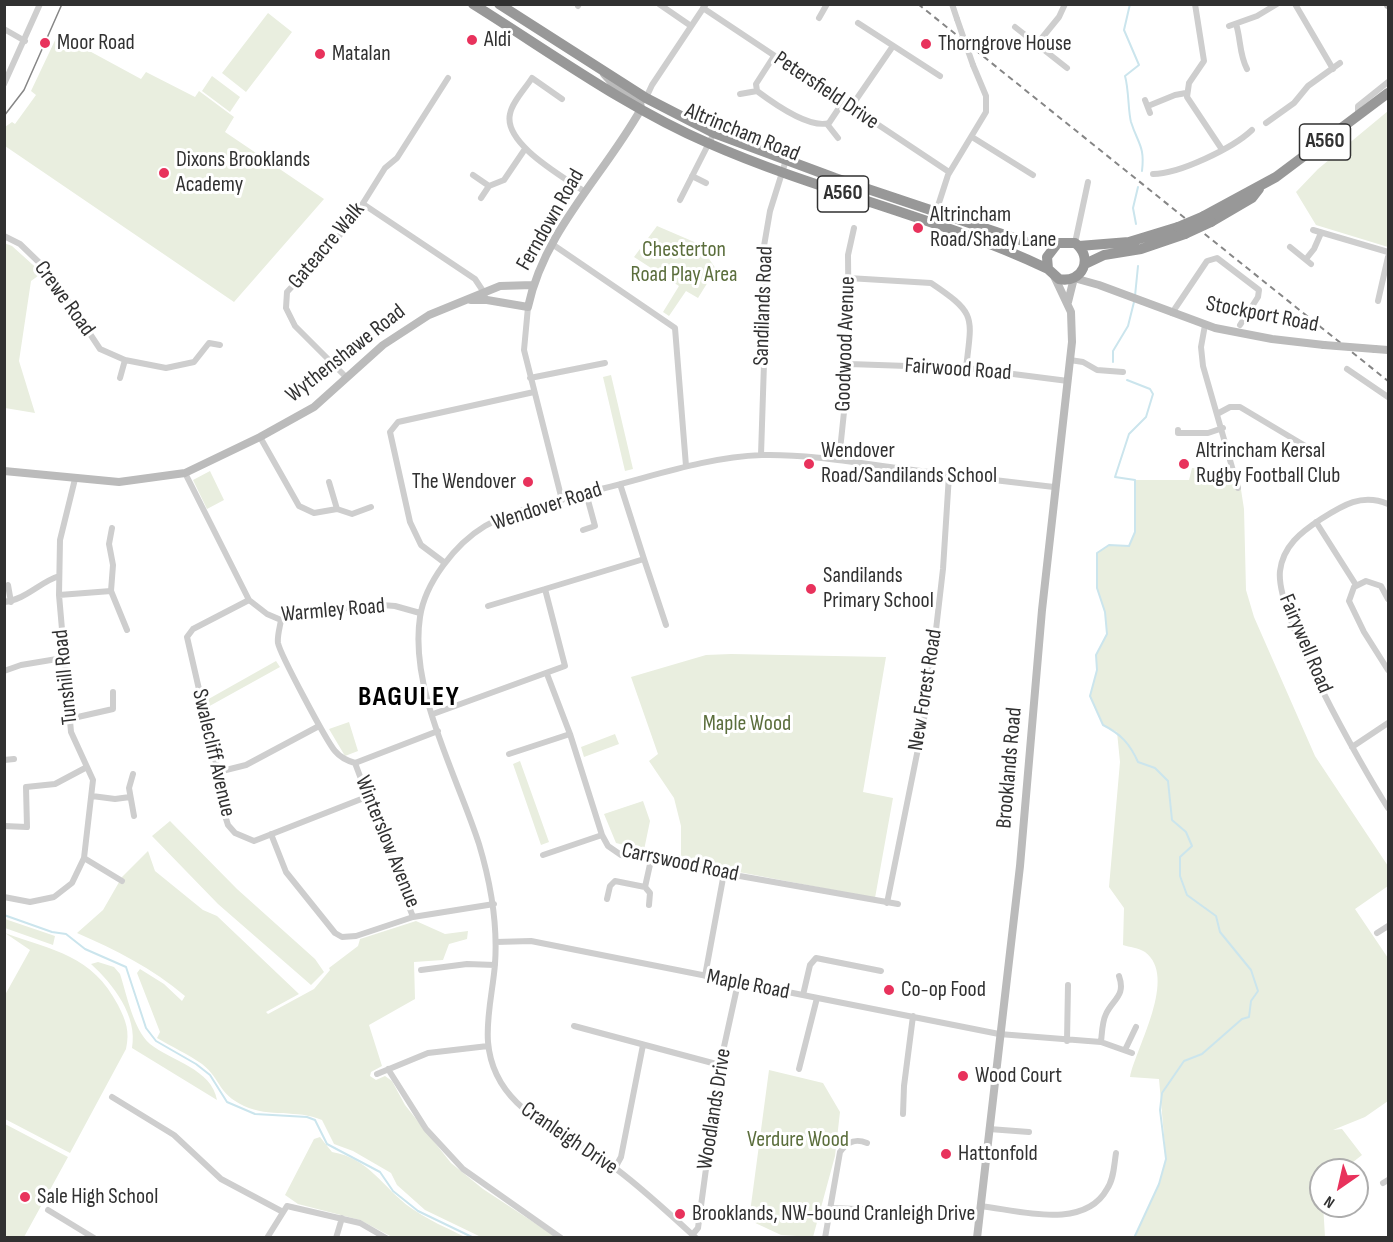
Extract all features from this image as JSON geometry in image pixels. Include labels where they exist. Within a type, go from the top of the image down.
[{"type":"highway","name":"Altrincham Road","points":[[474,4],[641,109],[710,144],[782,172],[1025,256],[1051,273]]},
{"type":"highway","name":"Altrincham Road","points":[[499,4],[646,98],[714,133],[1029,243],[1057,244]]},
{"type":"highway","name":"A560","points":[[1051,273],[1065,280],[1074,279],[1084,266],[1104,255],[1141,249],[1252,198],[1259,189],[1389,93]]},
{"type":"highway","name":"A560","points":[[1057,244],[1064,241],[1077,245],[1129,242],[1182,230]]},
{"type":"highway","points":[[1051,273],[1047,257],[1057,244]]},
{"type":"highway","points":[[1077,245],[1083,253],[1084,266]]},
{"type":"main road","points":[[600,69],[613,84],[640,101],[641,109]]},
{"type":"main road","name":"Ferndown Road","points":[[528,307],[532,285],[552,244],[641,109]]},
{"type":"main road","name":"Stockport Road","points":[[1084,266],[1099,285]]},
{"type":"main road","name":"Brooklands Road","points":[[977,1238],[1020,866],[1054,487],[1073,324],[1068,302],[1051,273]]},
{"type":"main road","name":"Brooklands Road","points":[[1068,302],[1074,279]]},
{"type":"main road","name":"Stockport Road","points":[[1074,279],[1128,295],[1205,325],[1245,335],[1389,350]]},
{"type":"main road","name":"Wythenshawe Road","points":[[4,471],[119,482],[185,473],[260,437],[314,407],[383,345],[411,324],[468,300],[517,284],[532,285]]},
{"type":"main road","points":[[486,296],[528,307]]},
{"type":"street","points":[[4,84],[40,4]]},
{"type":"street","points":[[659,4],[691,26]]},
{"type":"street","points":[[819,18],[827,4]]},
{"type":"street","points":[[932,224],[949,172],[985,116],[987,105],[952,4]]},
{"type":"street","points":[[1038,44],[1059,17],[1065,4]]},
{"type":"street","points":[[1195,4],[1204,61],[1189,83],[1186,93],[1190,104],[1221,148]]},
{"type":"street","points":[[1247,69],[1241,40],[1233,25],[1277,4]]},
{"type":"street","points":[[1295,4],[1333,69]]},
{"type":"street","points":[[641,109],[705,6]]},
{"type":"street","name":"Petersfield Drive","points":[[705,6],[774,56],[949,172]]},
{"type":"street","points":[[858,23],[939,76]]},
{"type":"street","points":[[1015,27],[1059,58],[1067,68]]},
{"type":"street","points":[[4,28],[25,41]]},
{"type":"street","points":[[851,107],[893,46]]},
{"type":"street","points":[[758,91],[757,82],[774,56]]},
{"type":"street","points":[[1266,123],[1272,114],[1294,103],[1308,86],[1340,63]]},
{"type":"street","name":"Gateacre Walk","points":[[347,378],[295,326],[286,308],[285,299],[292,286],[308,273],[363,204],[385,168],[397,158],[448,78]]},
{"type":"street","points":[[562,99],[532,78],[510,111],[511,131],[525,149],[585,192]]},
{"type":"street","points":[[1358,117],[1358,106],[1389,82]]},
{"type":"street","points":[[740,94],[758,91],[794,115],[827,124],[838,138]]},
{"type":"street","points":[[1148,107],[1174,94],[1186,93]]},
{"type":"street","points":[[827,124],[843,102]]},
{"type":"street","points":[[1153,174],[1164,174],[1193,165],[1221,148],[1239,141],[1252,130]]},
{"type":"street","points":[[680,200],[714,133]]},
{"type":"street","points":[[972,137],[1033,175]]},
{"type":"street","points":[[481,198],[489,186],[504,180],[525,149]]},
{"type":"street","name":"Sandilands Road","points":[[761,455],[766,302],[764,246],[770,211],[786,160]]},
{"type":"street","points":[[1164,174],[1166,181]]},
{"type":"street","points":[[473,175],[489,186]]},
{"type":"street","points":[[692,176],[706,183]]},
{"type":"street","points":[[1077,245],[1088,182]]},
{"type":"street","points":[[363,204],[475,279],[486,296]]},
{"type":"street","name":"Goodwood Avenue","points":[[839,460],[849,364],[848,255],[854,228]]},
{"type":"street","points":[[1313,230],[1389,252]]},
{"type":"street","points":[[1290,247],[1309,262],[1321,233]]},
{"type":"street","name":"Crewe Road","points":[[4,236],[20,244],[49,272],[100,349],[125,360],[166,368],[194,362],[209,343],[220,345]]},
{"type":"street","points":[[552,244],[675,328],[686,466]]},
{"type":"street","points":[[1377,301],[1389,257]]},
{"type":"street","points":[[1172,313],[1207,261],[1217,258],[1259,290],[1258,297],[1240,325]]},
{"type":"street","points":[[848,278],[931,282],[951,297],[968,312],[970,325],[966,368]]},
{"type":"street","name":"Ferndown Road","points":[[528,307],[524,350],[562,500]]},
{"type":"street","points":[[1205,325],[1202,356],[1239,488]]},
{"type":"street","points":[[120,378],[125,360]]},
{"type":"street","points":[[1070,360],[1083,362],[1097,370],[1123,372]]},
{"type":"street","points":[[530,378],[605,363]]},
{"type":"street","name":"Fairwood Road","points":[[849,364],[966,368],[1068,381]]},
{"type":"street","points":[[1350,373],[1389,397]]},
{"type":"street","points":[[445,563],[422,545],[410,522],[390,432],[398,422],[534,392]]},
{"type":"street","points":[[1217,414],[1230,407],[1240,407],[1307,447],[1304,452]]},
{"type":"street","points":[[1178,430],[1178,433],[1197,434],[1223,428]]},
{"type":"street","points":[[260,437],[299,506],[314,513],[337,509],[352,514],[371,507]]},
{"type":"street","name":"Wendover Road","points":[[496,942],[494,904],[477,840],[438,731],[419,665],[420,613],[429,590],[445,563],[462,544],[485,526],[562,500],[686,466],[761,455],[839,460],[1054,487]]},
{"type":"street","name":"Warmley Road","points":[[185,473],[249,600],[267,614],[281,620],[354,604],[395,606],[420,613]]},
{"type":"street","name":"New Forest Road","points":[[887,903],[928,699],[943,569],[949,475]]},
{"type":"street","name":"Tunshill Road","points":[[4,897],[30,902],[54,897],[72,883],[84,858],[93,780],[70,732],[59,595],[60,540],[75,479]]},
{"type":"street","points":[[329,482],[337,509]]},
{"type":"street","points":[[620,484],[666,625]]},
{"type":"street","points":[[583,530],[595,526],[586,493]]},
{"type":"street","name":"Fairywell Road","points":[[1389,504],[1370,499],[1344,504],[1297,537],[1287,551],[1281,569],[1281,589],[1309,659],[1352,747],[1389,808]]},
{"type":"street","points":[[1316,522],[1356,585]]},
{"type":"street","points":[[112,528],[109,544],[113,565],[111,591],[128,630]]},
{"type":"street","points":[[488,606],[644,559]]},
{"type":"street","points":[[8,602],[43,580],[59,576]]},
{"type":"street","points":[[1389,599],[1376,583],[1363,582],[1356,585],[1349,597],[1350,608],[1389,670]]},
{"type":"street","points":[[8,585],[8,602]]},
{"type":"street","points":[[434,714],[565,666],[545,589]]},
{"type":"street","points":[[59,595],[111,591]]},
{"type":"street","name":"Swalecliff Avenue","points":[[249,600],[193,630],[188,637],[219,772],[228,825],[235,833],[254,841],[369,796]]},
{"type":"street","points":[[281,620],[278,643],[319,726],[334,750],[355,763],[438,731]]},
{"type":"street","points":[[4,671],[21,665],[63,658]]},
{"type":"street","name":"Carrswood Road","points":[[547,674],[570,734],[602,835],[614,851],[651,860],[898,904]]},
{"type":"street","points":[[69,719],[113,709],[112,692]]},
{"type":"street","points":[[1352,747],[1389,723]]},
{"type":"street","points":[[219,772],[246,765],[319,726]]},
{"type":"street","points":[[509,754],[570,734]]},
{"type":"street","points":[[4,760],[14,759]]},
{"type":"street","name":"Winterslow Avenue","points":[[355,763],[413,917],[494,904]]},
{"type":"street","points":[[4,826],[27,827],[26,787],[55,784],[87,767]]},
{"type":"street","points":[[133,774],[130,797],[134,816]]},
{"type":"street","points":[[92,796],[115,799],[130,797]]},
{"type":"street","points":[[271,834],[286,872],[335,933],[342,937],[356,936],[413,917]]},
{"type":"street","points":[[543,855],[602,835]]},
{"type":"street","points":[[84,858],[122,880]]},
{"type":"street","points":[[645,887],[651,860]]},
{"type":"street","points":[[705,976],[724,873]]},
{"type":"street","points":[[607,899],[610,886],[615,881],[645,887],[650,893],[649,905]]},
{"type":"street","points":[[1377,933],[1389,926]]},
{"type":"street","name":"Maple Road","points":[[496,942],[531,941],[999,1034],[1101,1042],[1132,1053]]},
{"type":"street","name":"Cranleigh Drive","points":[[496,942],[488,1046],[501,1084],[519,1107],[615,1168],[695,1236]]},
{"type":"street","points":[[803,995],[810,965],[816,958],[881,971]]},
{"type":"street","points":[[421,970],[467,964],[495,965]]},
{"type":"street","points":[[1101,1042],[1104,1016],[1115,1004],[1121,988],[1119,976]]},
{"type":"street","name":"Woodlands Drive","points":[[695,1236],[698,1228],[720,1065],[738,983]]},
{"type":"street","points":[[1067,1041],[1068,985]]},
{"type":"street","points":[[799,1068],[817,998]]},
{"type":"street","points":[[903,1114],[903,1086],[914,1017]]},
{"type":"street","points":[[574,1026],[720,1065]]},
{"type":"street","points":[[1125,1050],[1136,1027]]},
{"type":"street","points":[[615,1168],[621,1157],[643,1045]]},
{"type":"street","points":[[377,1074],[428,1053],[488,1046]]},
{"type":"street","points":[[388,1069],[426,1129],[463,1169],[561,1238]]},
{"type":"street","points":[[112,1097],[174,1135],[221,1179],[283,1212]]},
{"type":"street","points":[[989,1129],[1029,1132]]},
{"type":"street","points":[[825,1238],[840,1152],[846,1143],[852,1141],[867,1143]]},
{"type":"street","points":[[980,1206],[1053,1214],[1081,1211],[1097,1201],[1108,1189],[1116,1153]]},
{"type":"street","points":[[267,1238],[287,1206],[360,1223],[386,1238]]},
{"type":"street","points":[[831,1208],[882,1210]]},
{"type":"street","points":[[48,1210],[94,1238]]},
{"type":"street","points":[[336,1238],[342,1218]]},
{"type":"green space","points":[[268,13],[292,32],[246,92],[222,73]]},
{"type":"green space","name":"Dixons Brooklands Academy","points":[[58,34],[141,79],[146,72],[195,97],[199,91],[234,117],[225,132],[324,199],[234,302],[5,146],[5,127],[12,122],[15,124],[36,95],[31,91]]},
{"type":"green space","points":[[212,76],[240,97],[230,112],[202,91]]},
{"type":"green space","points":[[1388,111],[1388,247],[1316,225],[1296,192],[1318,169]]},
{"type":"green space","name":"Chesterton Road Play Area","points":[[657,226],[699,244],[716,269],[698,298],[686,291],[669,316],[663,312],[679,286],[634,257]]},
{"type":"green space","points":[[4,243],[12,246],[42,273],[31,281],[19,361],[35,413],[5,408]]},
{"type":"green space","points":[[611,375],[633,469],[625,471],[603,377]]},
{"type":"green space","points":[[1192,468],[1227,471],[1229,479],[1240,483],[1244,509],[1246,590],[1254,617],[1315,756],[1388,866],[1388,886],[1355,909],[1388,958],[1388,1101],[1365,1117],[1333,1130],[1342,1129],[1362,1155],[1358,1158],[1309,1158],[1309,1218],[1324,1218],[1325,1237],[1134,1237],[1159,1184],[1166,1159],[1159,1079],[1130,1077],[1147,1030],[1157,994],[1158,978],[1154,963],[1145,952],[1123,945],[1124,908],[1109,887],[1120,762],[1117,732],[1103,725],[1090,696],[1097,670],[1096,655],[1107,634],[1105,612],[1097,588],[1097,553],[1109,545],[1129,546],[1135,532],[1135,480],[1189,480]]},
{"type":"green space","points":[[210,471],[224,500],[207,509],[193,480]]},
{"type":"green space","name":"Maple Wood","points":[[706,655],[886,657],[863,792],[893,798],[875,898],[702,865],[701,860],[681,859],[681,826],[674,798],[649,761],[658,754],[631,677]]},
{"type":"green space","points":[[276,661],[280,667],[206,708],[205,701]]},
{"type":"green space","points":[[349,722],[358,751],[345,756],[329,729]]},
{"type":"green space","points":[[615,734],[619,744],[584,757],[581,747]]},
{"type":"green space","points":[[520,761],[549,842],[541,845],[513,764]]},
{"type":"green space","points":[[643,801],[650,821],[644,850],[616,843],[604,814]]},
{"type":"green space","points":[[170,821],[237,889],[315,959],[324,972],[311,985],[218,904],[152,836]]},
{"type":"green space","points":[[148,851],[155,871],[203,910],[217,916],[299,994],[266,1012],[268,1014],[314,989],[330,970],[329,968],[358,946],[360,939],[416,921],[445,934],[468,931],[467,939],[449,944],[443,960],[414,962],[415,999],[369,1025],[382,1066],[371,1072],[370,1076],[376,1080],[385,1076],[392,1081],[405,1105],[451,1163],[483,1189],[556,1237],[481,1237],[425,1210],[397,1185],[391,1173],[353,1151],[334,1144],[322,1120],[303,1115],[264,1112],[244,1106],[224,1091],[202,1064],[157,1038],[160,1032],[137,973],[140,969],[164,984],[182,1001],[185,996],[133,960],[77,933],[103,910],[122,877]]},
{"type":"green space","points":[[5,919],[55,936],[53,945],[5,928]]},
{"type":"green space","points":[[5,933],[70,957],[84,965],[108,988],[125,1021],[128,1037],[126,1049],[70,1153],[5,1119],[5,995],[30,950]]},
{"type":"green space","points":[[98,962],[114,967],[120,974],[131,1011],[144,1038],[159,1050],[199,1073],[214,1089],[217,1100],[132,1048],[133,1036],[127,1013],[108,981],[91,964]]},
{"type":"green space","name":"Verdure Wood","points":[[769,1070],[823,1083],[840,1112],[835,1156],[813,1237],[781,1235],[749,1220]]},
{"type":"green space","name":"Sale High School","points":[[5,1124],[68,1157],[24,1237],[5,1237]]},
{"type":"green space","points":[[320,1137],[332,1152],[345,1155],[366,1167],[411,1208],[465,1237],[392,1237],[360,1220],[298,1204],[285,1195],[314,1139]]},
{"type":"waterway","points":[[1130,4],[1124,30],[1139,65],[1125,76],[1131,122],[1142,150],[1142,171]]},
{"type":"waterway","points":[[1136,224],[1133,208],[1138,187]]},
{"type":"waterway","points":[[1135,296],[1138,266]]},
{"type":"waterway","points":[[1113,362],[1113,351],[1128,326],[1134,302]]},
{"type":"waterway","points":[[1127,380],[1150,389],[1153,394],[1146,417],[1129,434],[1115,477],[1135,480],[1135,532],[1129,546],[1109,545],[1097,553],[1097,588],[1105,612],[1107,634],[1096,655],[1097,670],[1090,696],[1103,725],[1124,740],[1138,762],[1155,768],[1168,781],[1172,820],[1186,832],[1192,846],[1180,857],[1180,876],[1187,895],[1216,916],[1220,932],[1251,970],[1258,991],[1251,1001],[1249,1017],[1242,1019],[1202,1054],[1184,1061],[1162,1093],[1160,1110],[1166,1159],[1159,1184],[1134,1238]]},
{"type":"waterway","points":[[4,915],[52,932],[66,934],[85,949],[126,967],[146,1028],[156,1041],[196,1064],[210,1075],[227,1102],[255,1114],[307,1117],[315,1120],[327,1144],[380,1172],[393,1191],[418,1211],[474,1238]]},
{"type":"tram line","points":[[4,116],[24,90],[62,4]]},
{"type":"railway","points":[[918,4],[1388,381]]},
{"type":"place","name":"Aldi","points":[[472,40]]},
{"type":"place","name":"Moor Road","points":[[45,43]]},
{"type":"place","name":"Thorngrove House","points":[[926,44]]},
{"type":"place","name":"Matalan","points":[[320,54]]},
{"type":"place","name":"Dixons Brooklands Academy","points":[[164,173]]},
{"type":"place","name":"Altrincham Road/Shady Lane","points":[[918,228]]},
{"type":"place","name":"Wendover Road/Sandilands School","points":[[809,464]]},
{"type":"place","name":"Altrincham Kersal Rugby Football Club","points":[[1184,464]]},
{"type":"place","name":"The Wendover","points":[[528,482]]},
{"type":"place","name":"Sandilands Primary School","points":[[811,589]]},
{"type":"place","name":"Co-op Food","points":[[889,990]]},
{"type":"place","name":"Wood Court","points":[[963,1076]]},
{"type":"place","name":"Hattonfold","points":[[946,1154]]},
{"type":"place","name":"Sale High School","points":[[25,1197]]},
{"type":"place","name":"Brooklands, NW-bound Cranleigh Drive","points":[[680,1214]]},
{"type":"district","name":"BAGULEY","points":[[409,698]]}]
